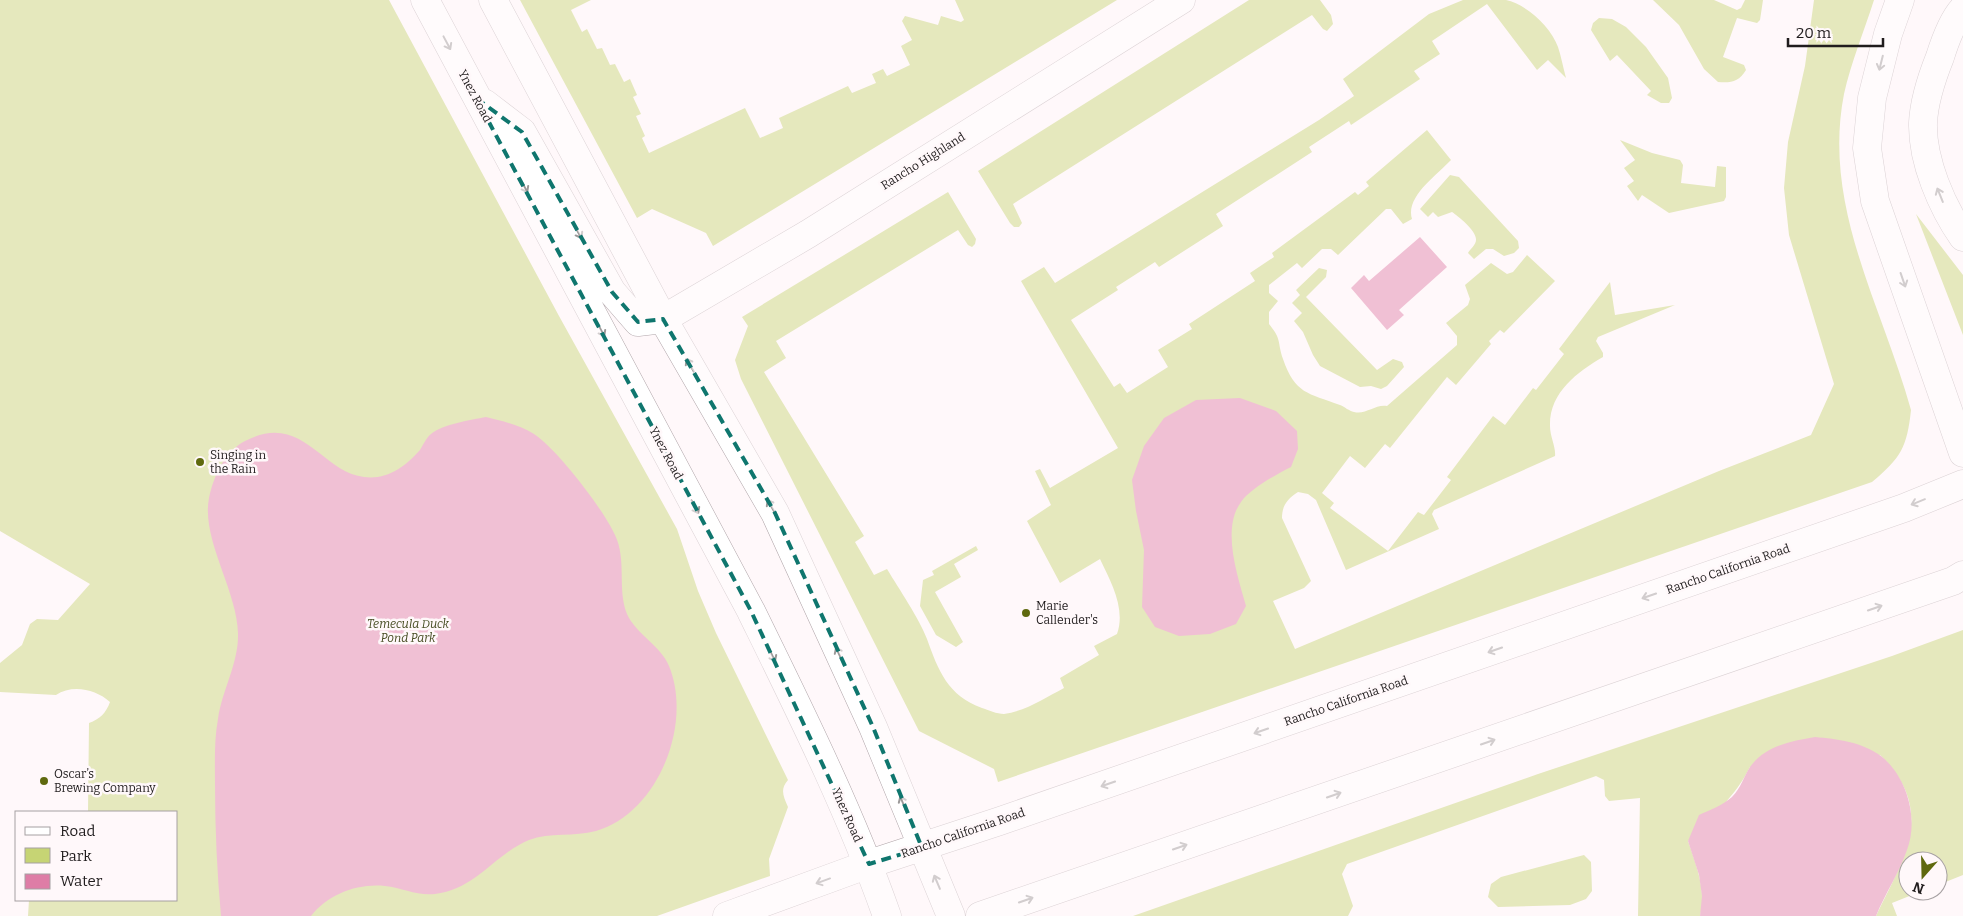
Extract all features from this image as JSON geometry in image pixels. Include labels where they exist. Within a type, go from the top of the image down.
[{"type":"main road","name":"Ynez Road","points":[[424,0],[751,611],[792,694],[869,864],[887,916]]},
{"type":"main road","points":[[493,0],[663,318],[775,513],[873,727],[951,916]]},
{"type":"main road","name":"Rancho Highland","points":[[663,318],[808,234],[1181,0]]},
{"type":"main road","points":[[1900,0],[1888,34],[1872,98],[1866,148],[1875,201],[1963,453]]},
{"type":"main road","points":[[1963,9],[1946,39],[1931,81],[1923,124],[1930,168],[1950,218],[1963,238]]},
{"type":"main road","points":[[476,98],[522,132],[612,292],[638,322],[663,318]]},
{"type":"main road","name":"Rancho California Road","points":[[727,916],[869,864],[922,848],[1904,508],[1963,484]]},
{"type":"main road","points":[[980,916],[1935,587],[1963,575]]},
{"type":"highlighted area","points":[[476,98],[522,132],[612,292],[638,322],[663,319],[775,513],[873,727],[922,848],[869,864],[751,611]]},
{"type":"green space","name":"Temecula Duck Pond Park","points":[[0,0],[389,0],[559,316],[677,529],[698,591],[716,633],[788,780],[784,786],[783,793],[788,807],[769,859],[770,876],[657,916],[28,916],[29,901],[178,901],[178,811],[88,811],[89,723],[102,715],[110,702],[91,691],[76,689],[56,695],[0,692],[0,663],[22,645],[30,624],[37,619],[58,620],[90,584],[0,531]]},
{"type":"green space","points":[[520,0],[591,0],[571,10],[582,32],[587,29],[597,49],[602,48],[610,65],[615,64],[624,82],[630,79],[637,95],[633,97],[641,114],[636,116],[645,136],[642,138],[649,153],[745,108],[760,138],[783,128],[779,118],[848,86],[852,93],[876,83],[872,74],[883,69],[887,76],[910,65],[901,46],[912,40],[902,21],[905,16],[938,25],[941,16],[961,22],[964,20],[955,0],[1117,0],[713,246],[706,233],[652,209],[637,218]]},
{"type":"green space","points":[[1249,0],[1320,0],[1331,15],[1333,24],[1327,31],[1323,29],[1312,15],[1013,204],[1022,223],[1019,227],[1014,227],[1010,223],[978,171]]},
{"type":"green space","points":[[1463,0],[1506,0],[1514,2],[1529,11],[1544,24],[1555,39],[1566,78],[1548,60],[1537,70],[1487,4],[1432,41],[1440,54],[1414,71],[1420,79],[1351,125],[1349,121],[1309,147],[1312,152],[1216,214],[1223,226],[1159,267],[1155,262],[1116,287],[1118,290],[1071,320],[1114,387],[1120,383],[1127,393],[1168,367],[1158,350],[1192,329],[1189,324],[1255,281],[1250,273],[1274,257],[1272,253],[1355,192],[1358,195],[1369,186],[1366,182],[1427,130],[1451,160],[1431,179],[1418,195],[1411,211],[1412,219],[1403,224],[1391,209],[1386,209],[1338,255],[1331,249],[1322,249],[1302,268],[1297,263],[1269,285],[1269,293],[1278,301],[1269,312],[1269,324],[1278,337],[1283,359],[1292,379],[1304,391],[1358,413],[1387,406],[1457,345],[1457,336],[1446,323],[1468,305],[1470,299],[1465,285],[1491,263],[1507,274],[1513,272],[1527,255],[1555,281],[1504,333],[1500,330],[1489,341],[1491,344],[1456,385],[1447,377],[1390,448],[1385,444],[1365,468],[1350,456],[1322,493],[1334,503],[1330,508],[1388,551],[1418,512],[1424,515],[1451,480],[1447,477],[1493,416],[1505,425],[1533,388],[1536,390],[1564,354],[1559,349],[1610,282],[1615,315],[1675,305],[1598,337],[1596,341],[1603,353],[1603,357],[1584,369],[1566,385],[1554,403],[1550,426],[1555,456],[1434,510],[1432,514],[1439,529],[1346,570],[1316,500],[1308,494],[1298,492],[1291,497],[1284,506],[1282,518],[1311,581],[1304,588],[1273,601],[1295,649],[1719,471],[1811,435],[1834,384],[1789,235],[1784,188],[1788,142],[1805,66],[1814,0],[1874,0],[1847,82],[1839,136],[1841,176],[1848,216],[1858,255],[1911,410],[1905,443],[1896,458],[1872,482],[998,782],[994,769],[919,731],[741,379],[735,360],[748,326],[742,317],[948,192],[976,239],[972,247],[968,245],[958,230],[776,341],[786,358],[764,372],[864,536],[855,542],[874,575],[887,569],[919,622],[935,661],[946,681],[961,697],[970,703],[993,712],[1004,714],[1028,707],[1064,688],[1060,678],[1099,655],[1094,646],[1117,634],[1120,615],[1116,596],[1100,559],[1060,583],[1027,521],[1051,505],[1035,471],[1040,469],[1050,488],[1118,448],[1021,281],[1044,267],[1055,283],[1319,120],[1354,96],[1343,79],[1429,14]]},
{"type":"green space","points":[[1653,0],[1714,0],[1737,10],[1741,8],[1745,0],[1763,0],[1760,20],[1757,23],[1737,18],[1723,57],[1744,65],[1746,70],[1743,74],[1734,81],[1718,82],[1704,69],[1679,25]]},
{"type":"green space","points":[[1599,18],[1612,19],[1626,27],[1646,47],[1668,78],[1672,98],[1669,103],[1661,103],[1647,95],[1651,91],[1617,55],[1610,61],[1591,30],[1593,23]]},
{"type":"green space","points":[[1620,140],[1652,153],[1680,160],[1683,165],[1681,183],[1715,187],[1717,166],[1726,167],[1726,197],[1724,201],[1669,213],[1642,195],[1638,201],[1627,186],[1634,181],[1624,168],[1635,160]]},
{"type":"green space","points":[[1450,175],[1459,177],[1518,241],[1519,248],[1514,253],[1504,256],[1493,249],[1486,249],[1474,259],[1468,253],[1475,244],[1476,236],[1462,220],[1452,212],[1438,217],[1433,212],[1428,217],[1420,209]]},
{"type":"green space","points":[[1916,214],[1963,275],[1963,335]]},
{"type":"green space","points":[[1319,268],[1327,270],[1326,277],[1306,297],[1377,370],[1393,359],[1402,362],[1404,367],[1387,386],[1381,389],[1371,386],[1360,387],[1320,366],[1313,355],[1303,332],[1294,321],[1302,313],[1292,303],[1300,295],[1296,290]]},
{"type":"green space","points":[[976,546],[978,550],[954,564],[961,577],[935,592],[963,642],[956,647],[936,635],[920,606],[923,580],[934,575],[932,571]]},
{"type":"green space","points":[[1963,630],[1963,875],[1948,881],[1948,851],[1906,851],[1910,834],[1911,815],[1907,795],[1897,776],[1880,755],[1750,767],[1730,797],[1688,841],[1701,888],[1702,907],[1700,916],[1638,916],[1640,798],[1609,801],[1605,796],[1604,780],[1596,776],[1347,864],[1342,874],[1353,906],[1348,916],[1133,916],[1538,774],[1892,656]]},
{"type":"green space","points":[[1584,855],[1591,862],[1592,891],[1586,899],[1570,905],[1498,907],[1488,897],[1491,884],[1501,877]]},
{"type":"green space","points":[[1898,870],[1898,901],[1892,903],[1897,916],[1876,916]]},
{"type":"water","points":[[1420,237],[1447,267],[1399,310],[1404,315],[1387,330],[1351,288],[1364,275],[1369,281]]},
{"type":"water","points":[[1240,398],[1276,411],[1297,431],[1298,449],[1291,467],[1257,487],[1245,497],[1235,513],[1232,526],[1233,553],[1246,606],[1236,624],[1210,634],[1179,636],[1155,627],[1142,607],[1144,550],[1132,480],[1144,446],[1164,418],[1196,400]]},
{"type":"water","points":[[486,417],[523,428],[544,442],[579,481],[601,510],[615,535],[621,554],[623,595],[627,614],[636,628],[655,646],[665,659],[669,666],[675,689],[676,714],[673,739],[665,764],[653,786],[637,806],[618,821],[588,833],[545,836],[529,840],[517,846],[473,879],[449,891],[428,894],[385,886],[364,886],[335,896],[318,908],[311,916],[221,916],[217,867],[215,743],[220,708],[236,655],[238,633],[232,600],[214,547],[208,514],[211,490],[221,465],[238,445],[245,441],[265,434],[282,433],[310,446],[349,473],[364,477],[380,476],[402,467],[420,450],[430,435],[436,431],[457,423]]},
{"type":"water","points":[[1815,737],[1841,740],[1866,747],[1881,756],[1890,765],[1904,787],[1911,812],[1910,838],[1907,851],[1898,851],[1898,871],[1876,916],[1700,916],[1702,896],[1699,875],[1688,841],[1699,815],[1721,805],[1732,797],[1738,790],[1750,767],[1763,754],[1771,749],[1797,740]]},
{"type":"place","name":"Singing in the Rain","points":[[200,462]]},
{"type":"place","name":"Marie Callender's","points":[[1026,613]]},
{"type":"place","name":"Oscar’s Brewing Company","points":[[44,781]]}]
